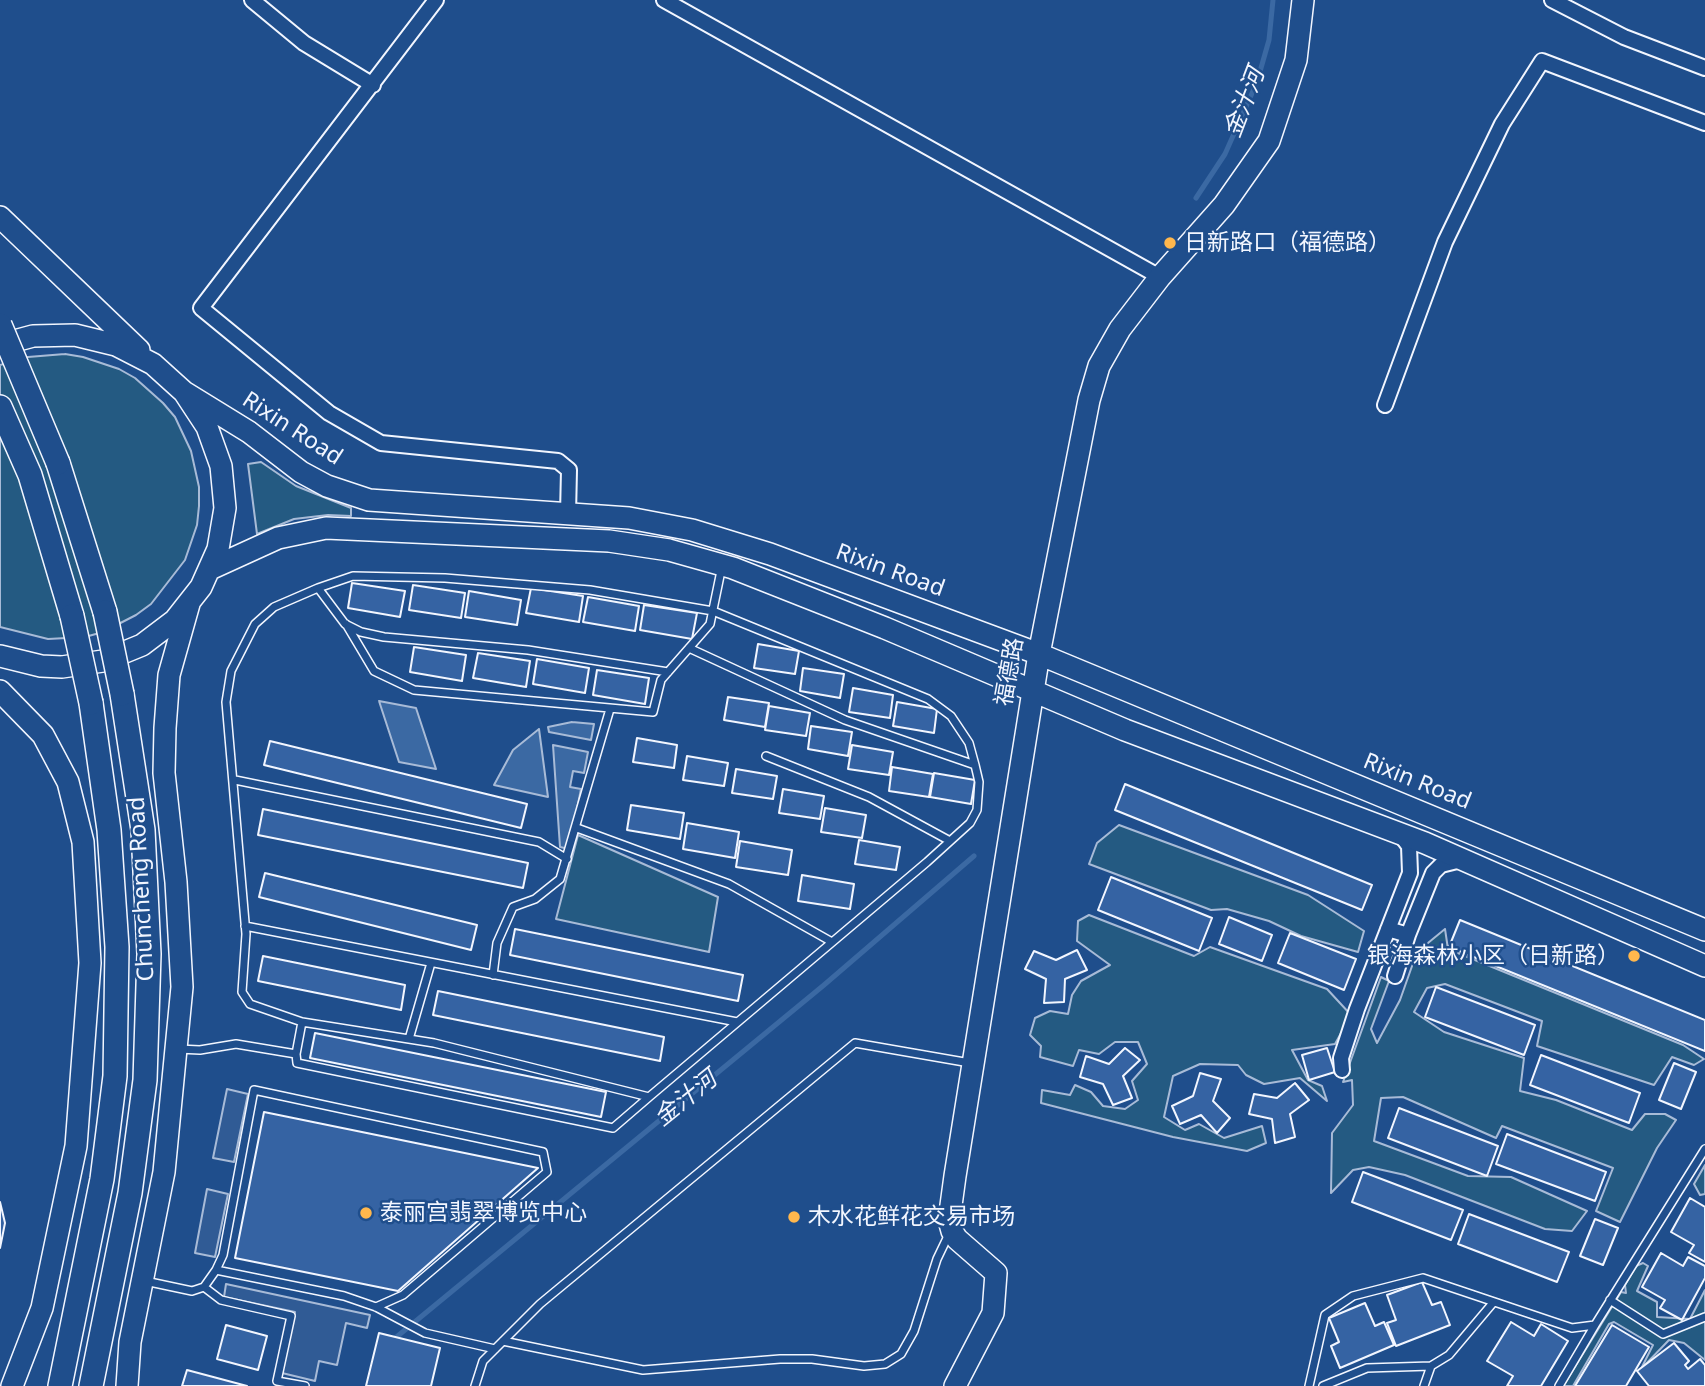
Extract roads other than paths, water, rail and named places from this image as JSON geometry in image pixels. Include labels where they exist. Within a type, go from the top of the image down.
[{"type":"main road","name":"福德路","points":[[952,1231],[949,1220],[972,1063],[1039,654],[1096,377],[1120,330],[1160,276],[1224,205],[1269,141],[1296,60],[1303,0]]},
{"type":"main road","points":[[0,217],[184,392],[207,427],[222,477],[222,528],[210,569],[189,604],[175,620],[142,645],[103,661],[62,667],[20,662],[0,656]]},
{"type":"main road","name":"Chuncheng Road","points":[[0,325],[58,463],[105,612],[122,694],[143,830],[149,954],[145,1080],[130,1193],[91,1386]]},
{"type":"main road","points":[[0,345],[33,336],[75,335],[116,345],[153,364]]},
{"type":"main road","name":"Rixin Road","points":[[184,392],[249,432],[301,472],[327,486],[369,500],[629,518],[692,530],[770,554],[1039,654],[1705,929]]},
{"type":"main road","name":"Chuncheng Road","points":[[0,407],[30,475],[72,616],[91,704],[109,830],[117,947],[115,1076],[102,1179],[60,1386]]},
{"type":"main road","points":[[210,569],[278,538],[326,528],[609,541],[668,550],[723,565],[1125,730],[1466,860],[1705,967]]},
{"type":"main road","points":[[127,1386],[130,1342],[164,1172],[183,987],[176,882],[164,773],[169,675],[189,604]]},
{"type":"main road","points":[[0,691],[43,735],[68,782],[83,842],[90,963],[76,1146],[42,1308],[12,1386]]},
{"type":"main road","name":"Rixin Road","points":[[1567,873],[1705,917]]},
{"type":"main road","points":[[1518,882],[1705,951]]},
{"type":"main road","points":[[952,1231],[957,1239],[996,1273],[993,1312],[955,1386]]},
{"type":"street","points":[[251,0],[304,43],[373,85]]},
{"type":"street","points":[[436,0],[201,308],[329,413],[381,443],[558,461],[569,470],[568,514]]},
{"type":"street","points":[[664,0],[1160,276]]},
{"type":"street","points":[[1552,0],[1624,37],[1705,68]]},
{"type":"street","points":[[1385,405],[1445,242],[1502,124],[1542,61],[1705,123]]},
{"type":"street","points":[[1342,1070],[1341,1058],[1353,1022],[1412,862],[1409,846],[1400,834]]},
{"type":"street","points":[[1395,976],[1433,873],[1441,865],[1466,860]]},
{"type":"street","points":[[1388,929],[1408,935]]},
{"type":"lane","points":[[318,587],[374,671],[414,690],[653,712],[661,680],[710,624],[723,565]]},
{"type":"lane","points":[[302,1021],[297,1063],[613,1128],[970,823],[977,810],[979,782],[969,743],[951,716],[928,699],[713,611],[590,590],[445,578],[354,576],[318,587],[274,607],[255,624],[231,671],[226,702],[245,926],[242,992],[250,1004],[302,1021],[409,1040],[649,1097]]},
{"type":"lane","points":[[345,624],[361,632],[384,637],[528,650],[668,671]]},
{"type":"lane","points":[[690,648],[845,720],[975,765]]},
{"type":"lane","points":[[493,975],[497,943],[513,907],[535,899],[560,879],[610,709]]},
{"type":"lane","points":[[766,756],[869,797],[950,841]]},
{"type":"lane","points":[[234,780],[539,842],[567,859]]},
{"type":"lane","points":[[577,828],[729,884],[832,942]]},
{"type":"lane","points":[[245,926],[737,1022]]},
{"type":"lane","points":[[409,1040],[431,963]]},
{"type":"lane","points":[[475,1386],[483,1361],[540,1304],[855,1043],[972,1063]]},
{"type":"lane","points":[[177,1049],[200,1050],[236,1044],[296,1054]]},
{"type":"lane","points":[[143,1281],[192,1291],[205,1287],[216,1270],[223,1255],[254,1090],[543,1152],[547,1172],[403,1295],[376,1307]]},
{"type":"lane","points":[[1559,1386],[1705,1149]]},
{"type":"lane","points":[[503,1341],[643,1370],[780,1359],[812,1359],[864,1366],[885,1364],[901,1354],[914,1331],[944,1241],[952,1231]]},
{"type":"lane","points":[[216,1270],[344,1296],[376,1307],[425,1333],[495,1349]]},
{"type":"lane","points":[[1309,1386],[1325,1315],[1353,1296],[1423,1278],[1492,1304],[1572,1328],[1595,1325]]},
{"type":"lane","points":[[205,1287],[221,1300],[291,1316],[277,1381],[305,1386]]},
{"type":"lane","points":[[1610,1300],[1663,1334],[1705,1317]]},
{"type":"lane","points":[[1322,1386],[1367,1367],[1431,1366],[1449,1355],[1492,1304]]},
{"type":"lane","points":[[1424,1386],[1431,1366]]},
{"type":"waterway","name":"金汁河","points":[[1196,198],[1225,154],[1257,82],[1269,40],[1273,0]]},
{"type":"waterway","name":"金汁河","points":[[394,1339],[824,985],[974,856]]},
{"type":"place","name":"日新路口（福德路）","points":[[1170,243]]},
{"type":"place","name":"银海森林小区（日新路）","points":[[1634,956]]},
{"type":"place","name":"泰丽宫翡翠博览中心","points":[[366,1213]]},
{"type":"place","name":"木水花鲜花交易市场","points":[[794,1217]]}]
